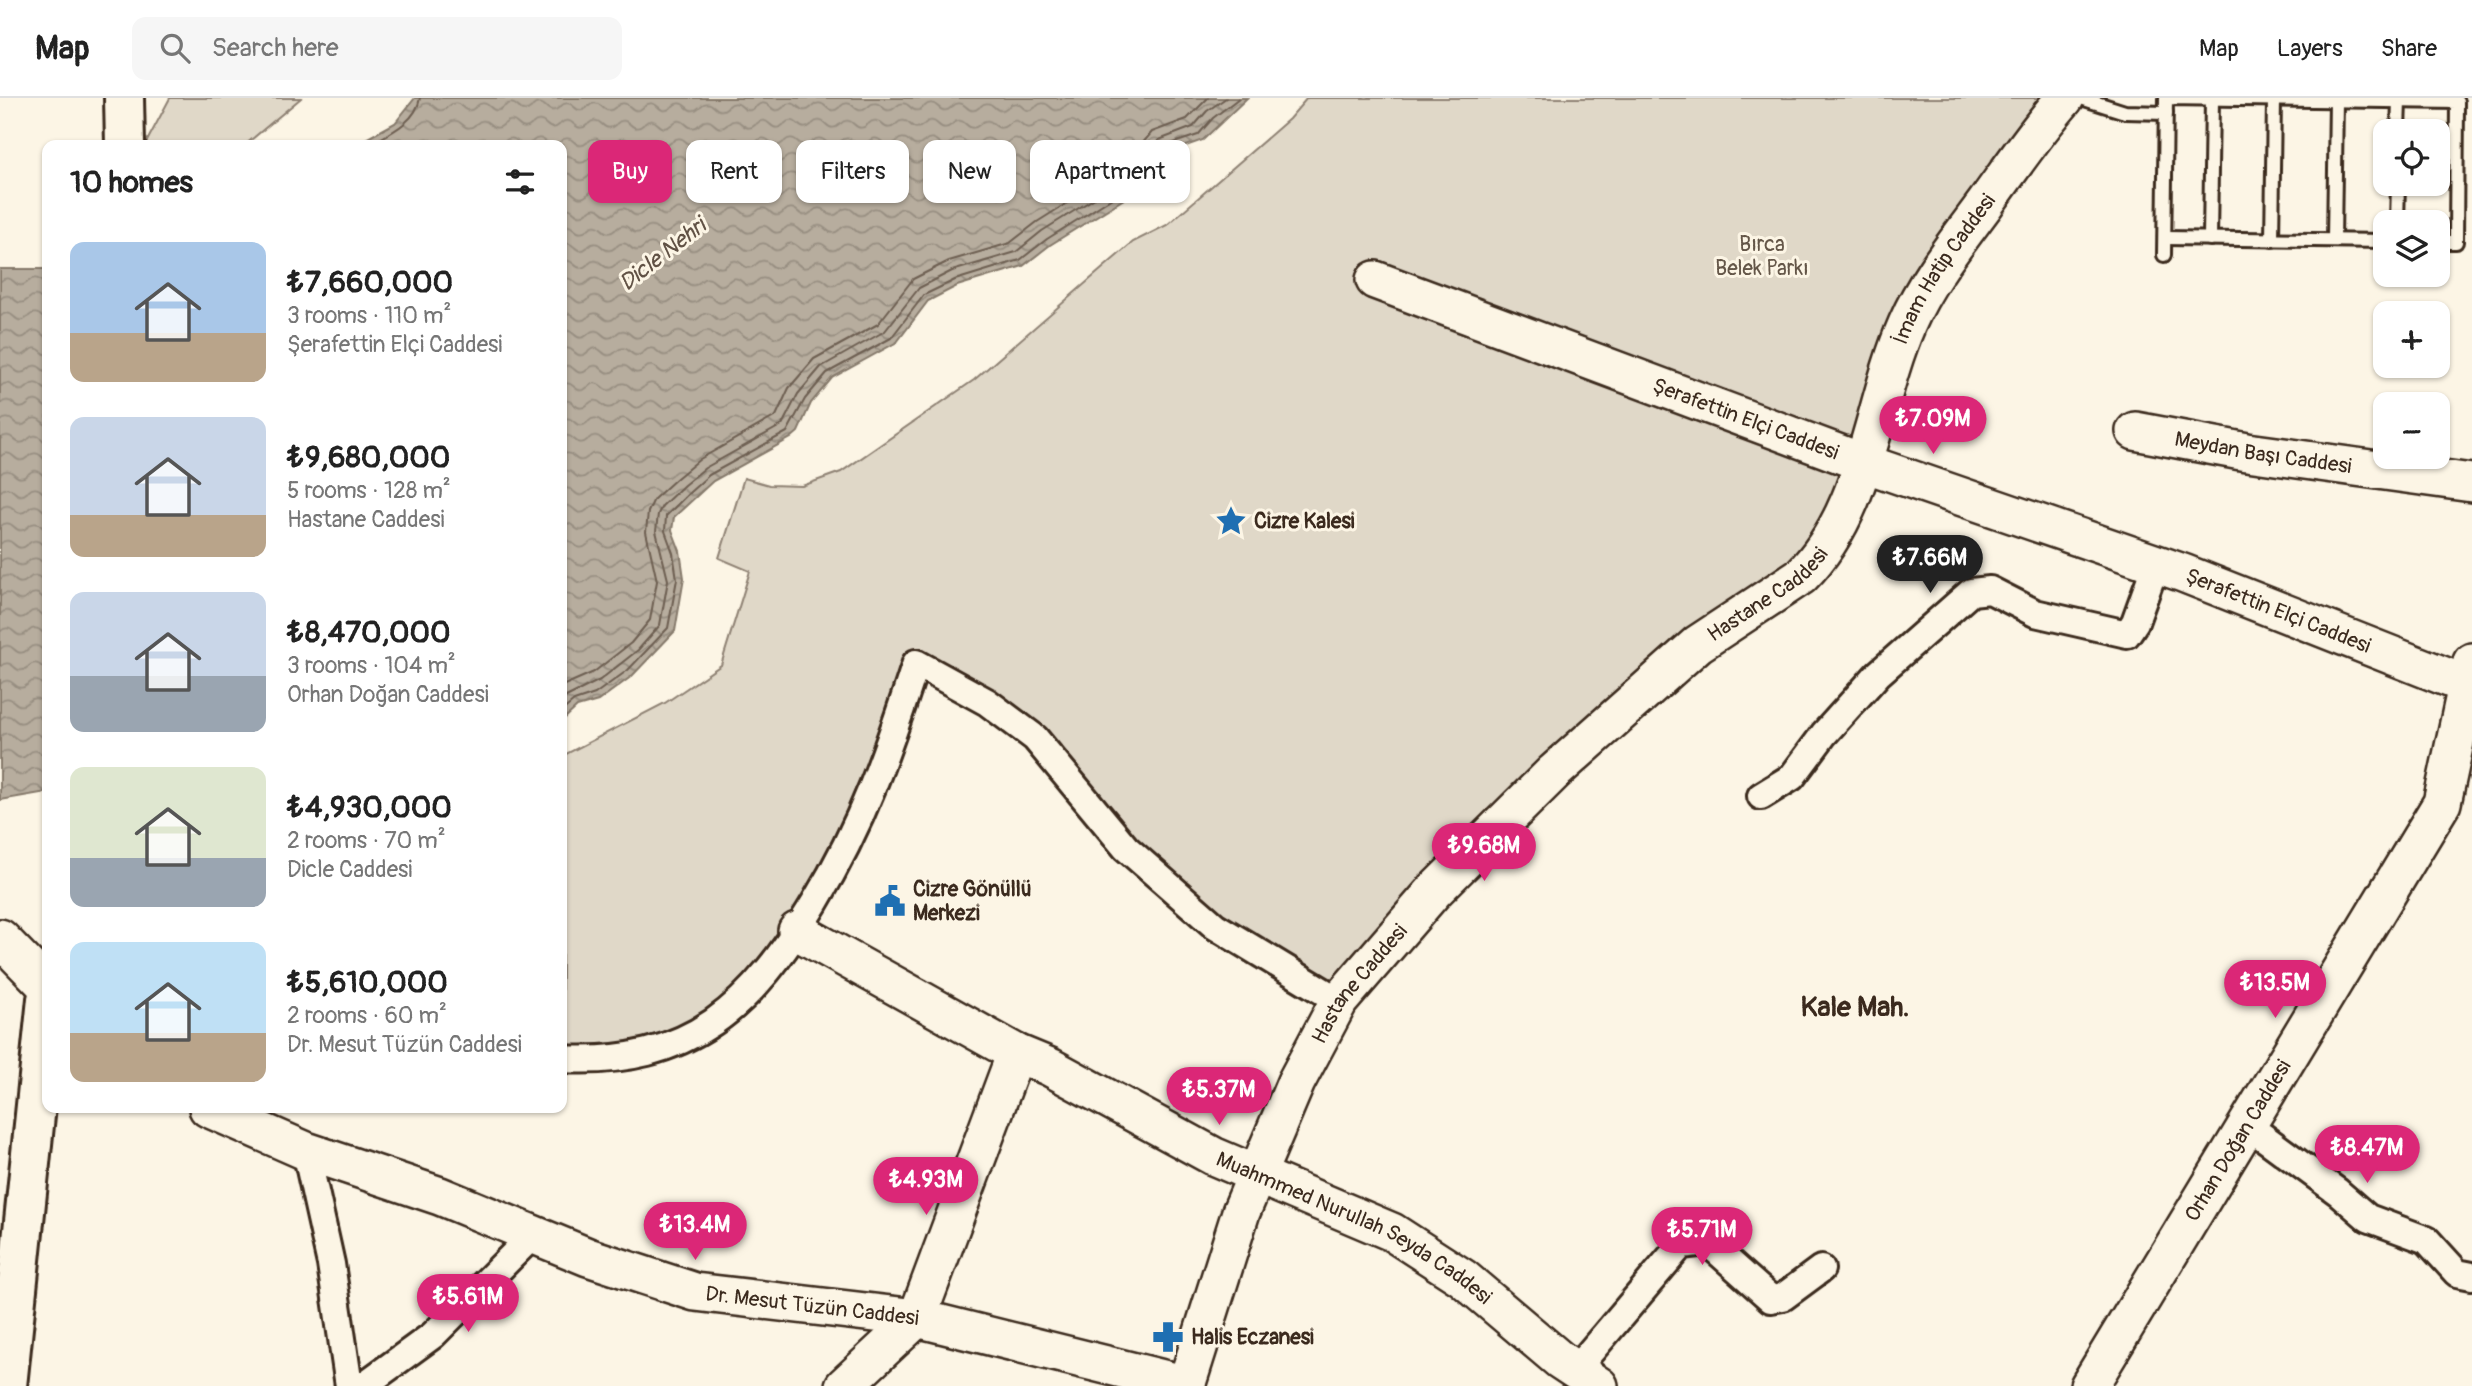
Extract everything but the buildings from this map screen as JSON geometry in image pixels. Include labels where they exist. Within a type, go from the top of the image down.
[{"type":"main road","points":[[125,140],[126,101]]},
{"type":"main road","points":[[7,1386],[42,1047]]},
{"type":"street","name":"İmam Hatip Caddesi","points":[[1864,463],[1889,371],[1907,323],[1932,277],[2065,98]]},
{"type":"street","name":"Şerafettin Elçi Caddesi","points":[[1375,279],[1864,463],[2470,677]]},
{"type":"street","name":"Meydan Başı Caddesi","points":[[2135,431],[2247,452],[2472,483]]},
{"type":"street","name":"Hastane Caddesi","points":[[1188,1386],[1241,1213],[1296,1082],[1339,1001],[1435,890],[1554,772],[1698,644],[1812,566],[1834,531],[1864,463]]},
{"type":"street","points":[[1760,796],[1792,777],[1824,734],[1878,674],[1971,592],[1990,590],[2035,613],[2127,634],[2136,622],[2156,564]]},
{"type":"street","points":[[567,1059],[609,1058],[639,1053],[687,1038],[734,1007],[762,981],[797,932],[845,852],[867,805],[916,663],[987,702],[1035,738],[1126,848],[1215,926],[1339,1001]]},
{"type":"street","name":"Orhan Doğan Caddesi","points":[[2089,1386],[2442,803],[2470,677]]},
{"type":"street","name":"Muahmmed Nurullah Seyda Caddesi","points":[[797,932],[1016,1053],[1050,1067],[1213,1156],[1259,1173],[1392,1232],[1463,1278],[1587,1378]]},
{"type":"street","points":[[0,938],[42,981]]},
{"type":"street","points":[[844,1386],[917,1318],[1016,1053]]},
{"type":"street","name":"Dr. Mesut Tüzün Caddesi","points":[[219,1113],[306,1151],[440,1196],[588,1257],[695,1292],[917,1318],[1188,1386]]},
{"type":"street","points":[[2247,1125],[2338,1192],[2368,1218],[2427,1240],[2457,1273],[2472,1276]]},
{"type":"street","points":[[306,1151],[331,1265],[349,1386]]},
{"type":"street","points":[[363,1386],[433,1335],[533,1234]]},
{"type":"street","points":[[1587,1378],[1681,1245],[1707,1242],[1771,1298],[1783,1297],[1821,1269]]},
{"type":"lane","points":[[2081,98],[2126,112],[2166,113]]},
{"type":"lane","points":[[2164,255],[2166,98],[2457,102],[2456,242],[2450,242]]},
{"type":"lane","points":[[2210,239],[2211,99]]},
{"type":"lane","points":[[2272,240],[2274,100]]},
{"type":"lane","points":[[2334,240],[2336,100]]},
{"type":"lane","points":[[2398,119],[2399,101]]},
{"type":"lane","points":[[2165,238],[2373,241]]},
{"type":"green space","points":[[170,98],[301,98],[251,140],[148,140]]},
{"type":"green space","name":"Bırca Belek Parkı","points":[[1307,98],[2065,98],[1932,277],[1834,531],[1698,644],[1339,1001],[1215,926],[1035,738],[916,663],[845,852],[708,1026],[567,1058],[567,753],[665,703],[721,665],[750,571],[719,558],[744,478],[769,485],[802,486],[841,472],[974,380],[1133,242],[1167,225],[1289,119]]},
{"type":"water","name":"Dicle Nehri","points":[[415,98],[1247,98],[1203,140],[1190,145],[1190,140],[1030,140],[1030,203],[1117,203],[1050,245],[1023,266],[957,286],[928,301],[897,342],[832,378],[811,403],[798,432],[791,438],[713,481],[674,517],[672,530],[680,551],[684,578],[675,631],[632,676],[598,701],[577,707],[567,716],[567,140],[364,140],[395,123]]},
{"type":"water","points":[[0,269],[42,269],[42,793],[0,800]]},
{"type":"place","name":"Cizre Kalesi","points":[[1231,521]]},
{"type":"place","name":"Cizre Gönüllü Merkezi","points":[[890,901]]},
{"type":"place","name":"Halis Eczanesi","points":[[1168,1337]]},
{"type":"district","name":"Kale Mah.","points":[[1855,1006]]}]
